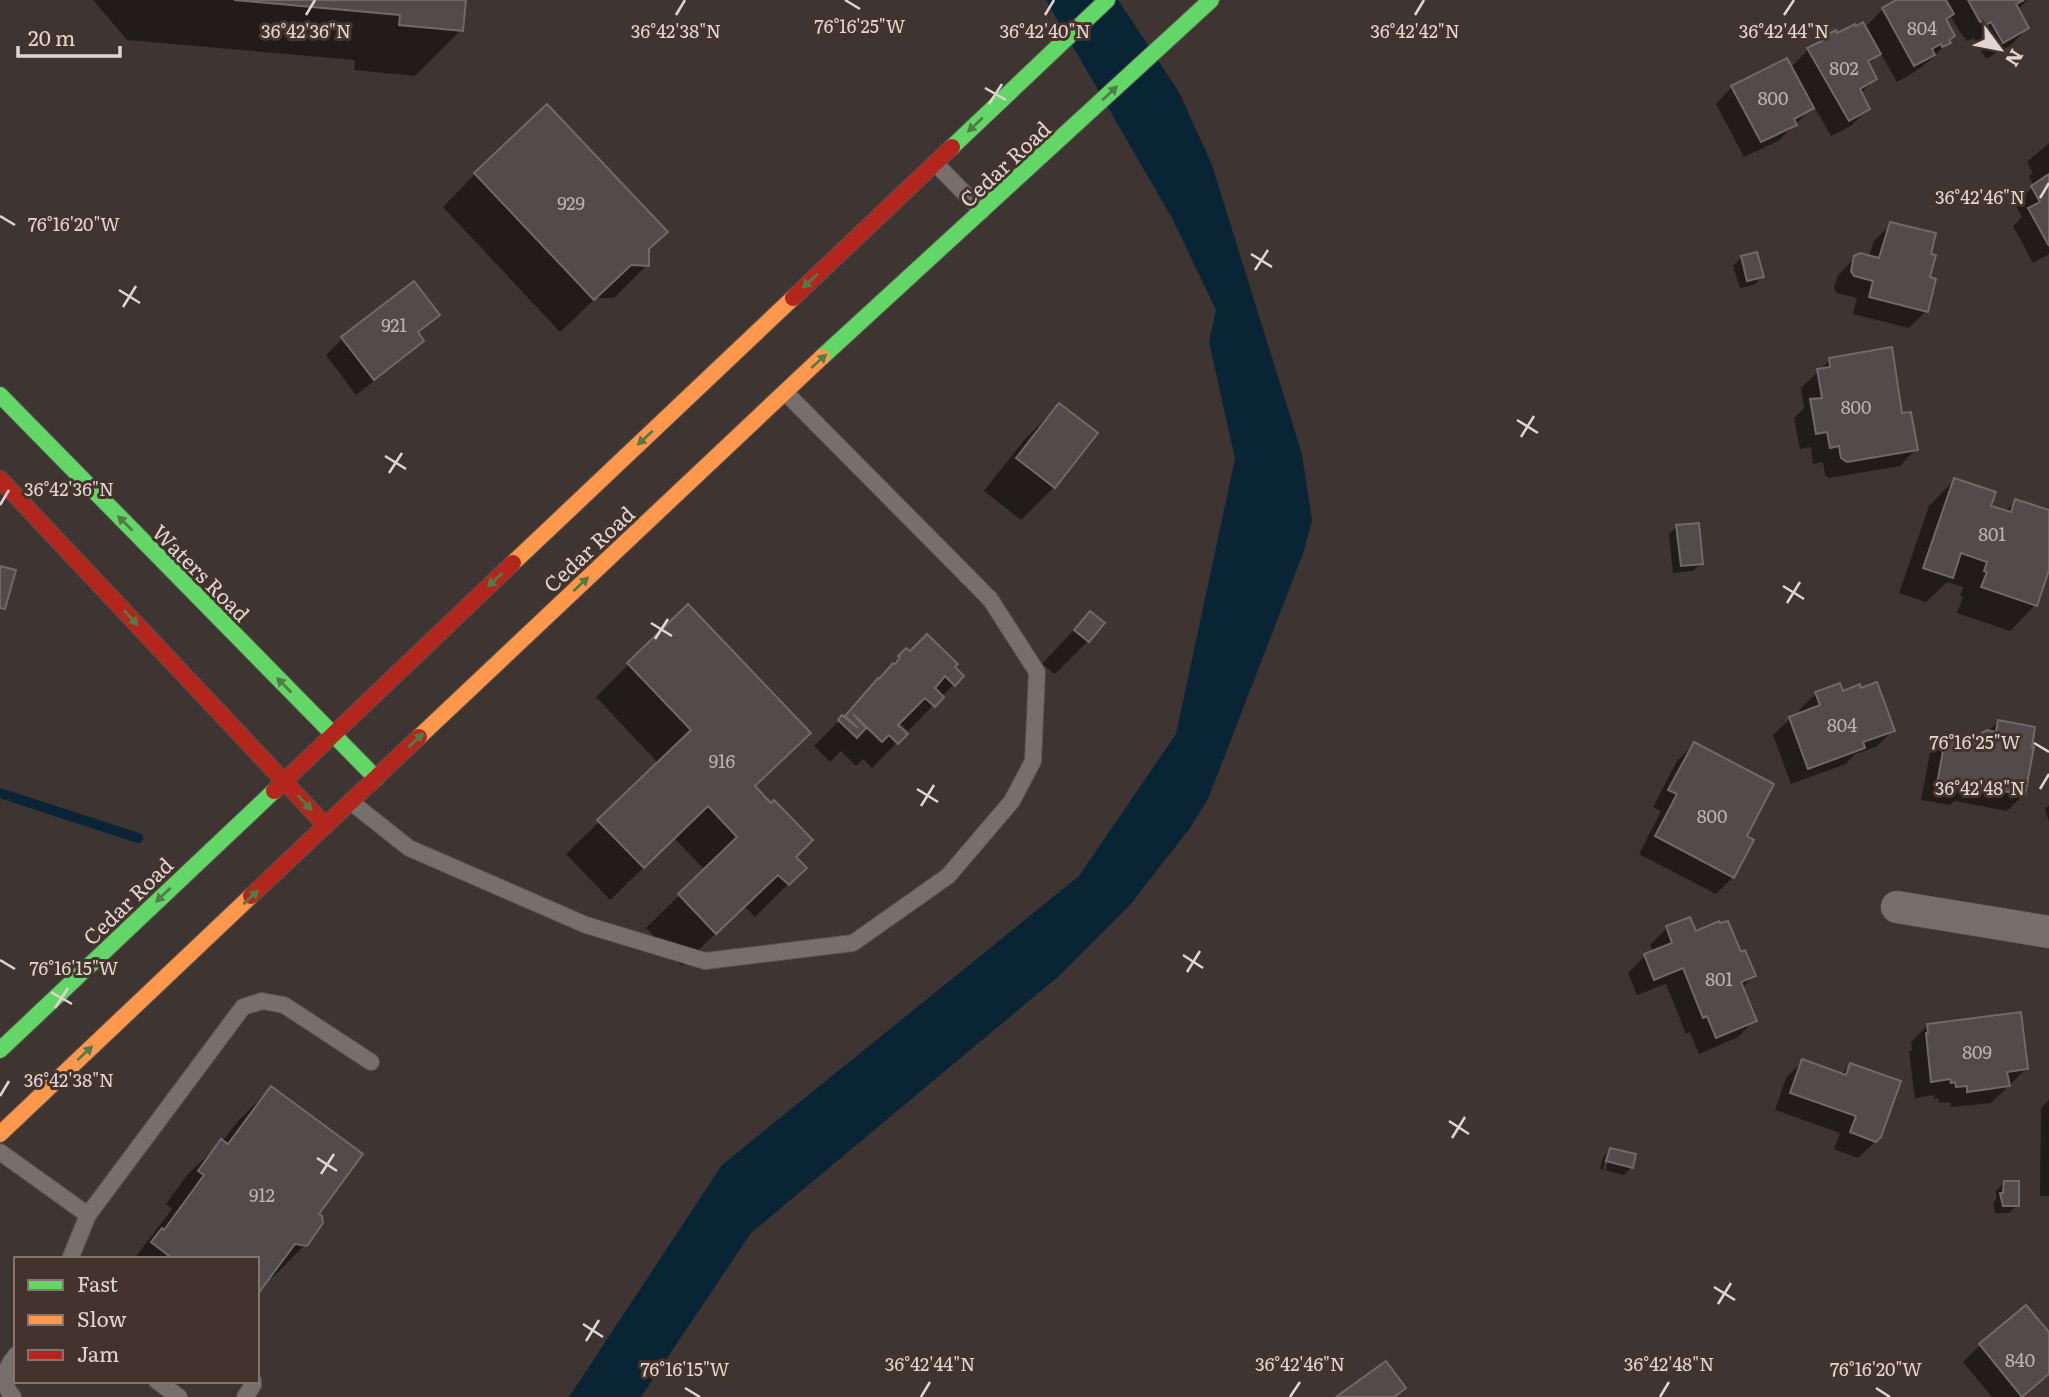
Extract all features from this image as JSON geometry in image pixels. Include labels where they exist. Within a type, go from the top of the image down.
[{"type":"main road","name":"Cedar Road","points":[[0,1050],[1107,0]]},
{"type":"main road","name":"Cedar Road","points":[[0,1134],[785,392],[1211,0]]},
{"type":"main road","name":"Waters Road","points":[[0,395],[376,778]]},
{"type":"main road","points":[[0,479],[326,826]]},
{"type":"street","points":[[1897,907],[2049,932]]},
{"type":"lane","points":[[935,163],[982,211]]},
{"type":"lane","points":[[351,803],[409,848],[586,925],[705,961],[853,943],[948,876],[1012,801],[1033,761],[1037,672],[990,599],[785,392]]},
{"type":"lane","points":[[71,1257],[88,1215],[243,1007],[262,1001],[284,1005],[371,1062]]},
{"type":"lane","points":[[0,1152],[88,1215]]},
{"type":"lane","points":[[13,1397],[8,1393],[3,1380],[4,1370],[14,1358]]},
{"type":"lane","points":[[161,1383],[179,1397]]},
{"type":"water","points":[[1046,0],[1118,0],[1179,92],[1212,165],[1302,454],[1312,520],[1304,551],[1208,799],[1190,828],[1129,906],[1060,975],[751,1233],[641,1397],[569,1397],[722,1165],[1079,876],[1176,734],[1235,459],[1209,342],[1216,310],[1173,220]]},
{"type":"building","points":[[234,0],[466,0],[463,31],[399,25],[400,15]]},
{"type":"building","points":[[1896,0],[1946,0],[1954,14],[1946,19],[1955,36],[1949,40],[1951,43],[1932,49],[1935,55],[1914,66],[1882,8]]},
{"type":"building","points":[[1968,0],[2024,0],[2016,4],[2029,28],[2003,43],[1991,22],[1984,26],[1982,21],[1980,22]]},
{"type":"building","points":[[1863,22],[1881,54],[1868,61],[1877,79],[1860,89],[1870,109],[1849,121],[1807,48],[1828,38],[1826,35],[1836,30],[1837,33]]},
{"type":"building","points":[[1787,58],[1814,108],[1794,119],[1797,125],[1761,142],[1731,86]]},
{"type":"building","points":[[547,104],[668,232],[649,249],[649,266],[631,265],[594,300],[474,173]]},
{"type":"building","points":[[2049,174],[2049,246],[2028,208],[2040,202],[2031,186]]},
{"type":"building","points":[[1890,222],[1936,233],[1931,254],[1936,255],[1930,277],[1936,279],[1928,312],[1869,297],[1873,281],[1854,276],[1851,271],[1854,256],[1860,253],[1879,258]]},
{"type":"building","points":[[1757,252],[1764,277],[1747,281],[1741,256]]},
{"type":"building","points":[[414,281],[440,315],[418,332],[424,341],[374,380],[341,337]]},
{"type":"building","points":[[1892,347],[1902,413],[1911,412],[1918,450],[1847,462],[1841,458],[1839,446],[1830,448],[1827,432],[1816,434],[1810,399],[1822,398],[1817,369],[1830,367],[1829,358]]},
{"type":"building","points":[[1059,403],[1098,433],[1055,488],[1016,458]]},
{"type":"building","points":[[1954,478],[1996,492],[1991,506],[2011,512],[2015,499],[2049,510],[2049,570],[2037,606],[1981,587],[1987,572],[1984,571],[1987,562],[1961,553],[1953,578],[1923,568]]},
{"type":"building","points":[[1699,523],[1703,564],[1681,566],[1676,525]]},
{"type":"building","points":[[0,566],[16,570],[5,609],[0,608]]},
{"type":"building","points":[[688,604],[811,733],[755,786],[771,803],[774,800],[813,840],[796,857],[807,868],[789,885],[778,875],[716,934],[678,894],[737,837],[708,806],[644,868],[597,820],[691,730],[627,663]]},
{"type":"building","points":[[1090,611],[1105,623],[1089,642],[1074,630]]},
{"type":"building","points":[[927,634],[958,664],[955,667],[964,676],[955,686],[945,676],[935,688],[944,697],[935,707],[925,698],[898,725],[908,734],[898,744],[889,735],[882,742],[853,714],[866,728],[857,738],[838,720],[842,715],[858,728],[845,716],[878,678],[895,664],[906,648],[910,651]]},
{"type":"building","points":[[1877,682],[1895,731],[1863,742],[1865,748],[1808,769],[1789,717],[1820,705],[1815,692],[1840,683],[1843,691],[1860,684],[1861,688]]},
{"type":"building","points":[[1998,720],[2035,727],[2025,795],[1970,785],[1969,789],[1937,784],[1946,734],[1980,738],[1980,734],[1987,730],[1996,732]]},
{"type":"building","points":[[1694,742],[1774,784],[1747,836],[1754,840],[1734,878],[1655,836],[1677,794],[1668,790]]},
{"type":"building","points":[[1690,917],[1696,931],[1719,921],[1728,921],[1741,952],[1745,950],[1756,976],[1741,982],[1757,1021],[1716,1038],[1707,1016],[1703,1018],[1683,968],[1654,980],[1644,954],[1672,943],[1666,926]]},
{"type":"building","points":[[2021,1012],[2028,1069],[2007,1072],[2010,1086],[1967,1092],[1967,1086],[1956,1087],[1955,1082],[1951,1083],[1950,1079],[1931,1082],[1927,1024]]},
{"type":"building","points":[[1802,1059],[1846,1075],[1850,1063],[1901,1081],[1881,1137],[1876,1142],[1850,1132],[1856,1116],[1790,1093]]},
{"type":"building","points":[[271,1086],[363,1154],[319,1214],[323,1223],[307,1246],[295,1244],[259,1292],[259,1257],[170,1257],[151,1242],[162,1228],[164,1230],[204,1175],[198,1171],[221,1139],[228,1144]]},
{"type":"building","points":[[1610,1148],[1636,1154],[1633,1168],[1606,1161]]},
{"type":"building","points":[[2004,1181],[2019,1181],[2019,1206],[2003,1206],[2000,1193],[2003,1193]]},
{"type":"building","points":[[2026,1305],[2049,1332],[2049,1374],[2022,1397],[1979,1344]]},
{"type":"building","points":[[1386,1361],[1406,1388],[1394,1397],[1336,1397]]},
{"type":"waterway","points":[[0,793],[138,838]]},
{"type":"traffic: fast","points":[[952,147],[1107,0]]},
{"type":"traffic: fast","points":[[822,357],[1211,0]]},
{"type":"traffic: fast","points":[[0,395],[376,778]]},
{"type":"traffic: fast","points":[[0,1050],[274,791]]},
{"type":"traffic: slow","points":[[513,563],[793,298]]},
{"type":"traffic: slow","points":[[419,737],[822,357]]},
{"type":"traffic: slow","points":[[0,1134],[251,896]]},
{"type":"traffic: jam","points":[[793,298],[952,147]]},
{"type":"traffic: jam","points":[[0,479],[326,826]]},
{"type":"traffic: jam","points":[[274,791],[513,563]]},
{"type":"traffic: jam","points":[[251,896],[419,737]]}]
